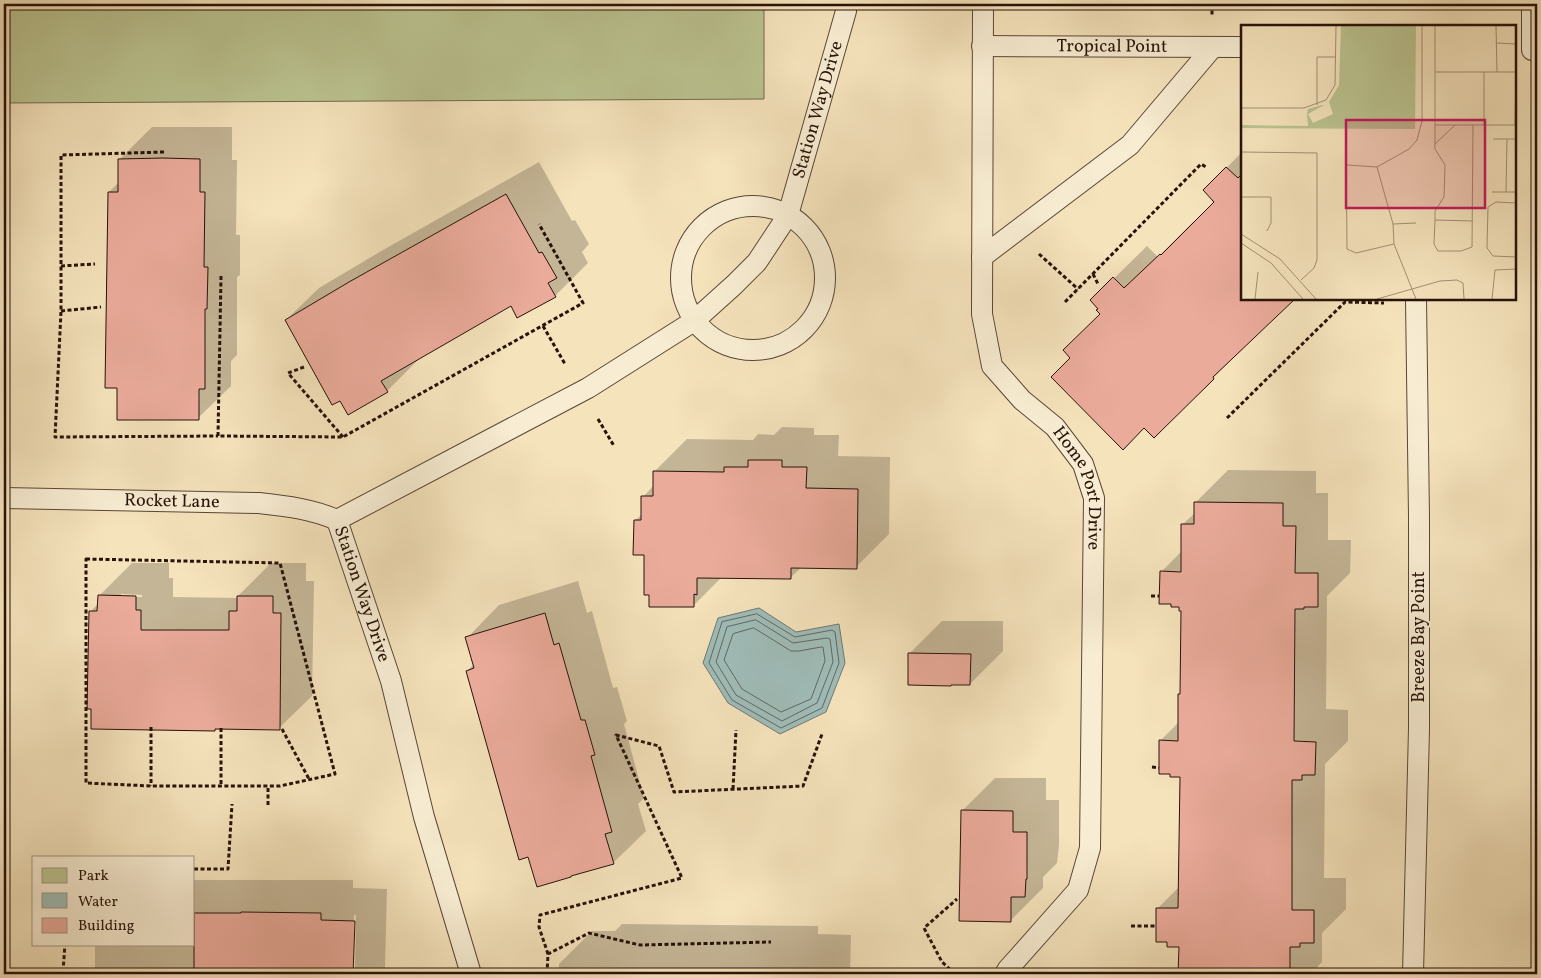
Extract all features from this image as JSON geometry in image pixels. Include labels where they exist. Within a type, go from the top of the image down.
[{"type":"lane","name":"Station Way Drive","points":[[471,974],[424,817],[390,682],[337,520],[588,388],[694,321],[757,262],[788,215],[846,11],[846,4]]},
{"type":"lane","name":"Home Port Drive","points":[[982,4],[982,314],[992,366],[1022,400],[1061,434],[1084,464],[1094,498],[1090,848],[1078,890],[1014,961],[1005,974]]},
{"type":"lane","points":[[1528,50],[1532,4]]},
{"type":"lane","name":"Tropical Point","points":[[982,46],[1241,47]]},
{"type":"lane","points":[[982,257],[1130,146],[1213,47]]},
{"type":"lane","points":[[756,205],[788,215],[808,231],[820,253],[825,278],[820,303],[807,326],[787,341],[763,350],[737,349],[713,339],[694,321],[681,291],[682,259],[698,230],[724,212],[756,205]]},
{"type":"lane","name":"Breeze Bay Point","points":[[1413,974],[1419,728],[1416,301]]},
{"type":"lane","name":"Rocket Lane","points":[[4,498],[259,503],[300,508],[337,520]]},
{"type":"path","points":[[164,152],[61,155],[61,311],[55,437],[343,437],[583,303],[539,224]]},
{"type":"path","points":[[1065,302],[1201,164],[1206,167]]},
{"type":"path","points":[[1015,232],[1078,289]]},
{"type":"path","points":[[61,266],[95,264]]},
{"type":"path","points":[[1093,274],[1098,284]]},
{"type":"path","points":[[218,436],[221,276]]},
{"type":"path","points":[[1227,418],[1345,302],[1416,301]]},
{"type":"path","points":[[61,311],[101,307]]},
{"type":"path","points":[[304,367],[288,373],[343,437]]},
{"type":"path","points":[[86,559],[280,563],[336,774],[280,786],[151,786],[86,783],[86,559]]},
{"type":"path","points":[[1151,596],[1159,596]]},
{"type":"path","points":[[151,727],[151,786]]},
{"type":"path","points":[[221,728],[221,786]]},
{"type":"path","points":[[282,729],[309,779]]},
{"type":"path","points":[[733,789],[736,730]]},
{"type":"path","points":[[546,974],[548,954],[539,927],[540,915],[682,878],[616,735],[659,746],[674,792],[803,786],[822,734]]},
{"type":"path","points":[[1152,767],[1159,768]]},
{"type":"path","points":[[268,786],[268,805]]},
{"type":"path","points":[[195,869],[228,868],[232,804]]},
{"type":"path","points":[[955,974],[942,962],[924,928],[957,899]]},
{"type":"path","points":[[1131,926],[1156,926]]},
{"type":"path","points":[[548,954],[589,933],[640,945],[771,942]]},
{"type":"path","points":[[64,946],[63,973],[94,973]]},
{"type":"green space","points":[[4,4],[764,4],[764,99],[4,103]]},
{"type":"water","points":[[759,608],[796,632],[839,624],[845,663],[826,712],[780,734],[728,703],[703,663],[718,618]]},
{"type":"building","points":[[118,159],[200,159],[200,192],[205,192],[204,267],[208,267],[207,309],[205,309],[205,389],[199,389],[199,420],[117,420],[117,388],[105,388],[108,192],[118,192]]},
{"type":"building","points":[[1226,167],[1238,178],[1241,175],[1241,300],[1294,300],[1213,377],[1214,379],[1154,438],[1144,428],[1123,450],[1051,377],[1070,358],[1063,350],[1100,314],[1090,300],[1113,277],[1124,288],[1161,255],[1214,202],[1203,190]]},
{"type":"building","points":[[506,194],[539,253],[542,252],[557,278],[548,283],[556,297],[517,318],[511,306],[381,381],[388,392],[348,415],[340,401],[332,405],[285,320]]},
{"type":"building","points":[[748,460],[782,460],[782,467],[807,467],[806,488],[858,489],[857,569],[791,568],[791,579],[697,578],[697,595],[694,594],[694,607],[649,607],[649,595],[644,595],[644,555],[633,555],[634,520],[641,520],[641,496],[653,496],[653,471],[724,472],[724,467],[748,467]]},
{"type":"building","points":[[1194,502],[1283,503],[1283,526],[1296,526],[1295,573],[1318,573],[1318,607],[1295,609],[1294,741],[1316,742],[1315,775],[1302,775],[1302,780],[1292,780],[1292,910],[1314,910],[1314,943],[1300,943],[1300,947],[1290,947],[1290,974],[1178,974],[1179,947],[1167,947],[1167,942],[1156,942],[1156,908],[1178,908],[1180,777],[1170,777],[1170,774],[1159,774],[1159,740],[1178,741],[1181,611],[1179,611],[1179,607],[1171,607],[1171,604],[1159,604],[1160,571],[1181,572],[1181,524],[1194,524]]},
{"type":"building","points":[[98,595],[136,596],[136,610],[141,610],[141,630],[229,630],[229,611],[237,611],[237,596],[273,596],[273,613],[281,613],[280,730],[91,729],[91,709],[87,709],[89,611],[97,611]]},
{"type":"building","points":[[545,613],[554,645],[559,643],[581,720],[585,720],[595,755],[591,756],[612,832],[605,834],[614,864],[537,887],[528,857],[519,860],[466,671],[474,668],[465,637]]},
{"type":"building","points":[[908,653],[971,654],[970,685],[908,685]]},
{"type":"building","points":[[961,810],[1013,811],[1013,832],[1027,832],[1025,897],[1011,897],[1011,922],[959,921]]},
{"type":"building","points":[[195,913],[321,913],[321,920],[355,921],[353,974],[194,974]]}]
